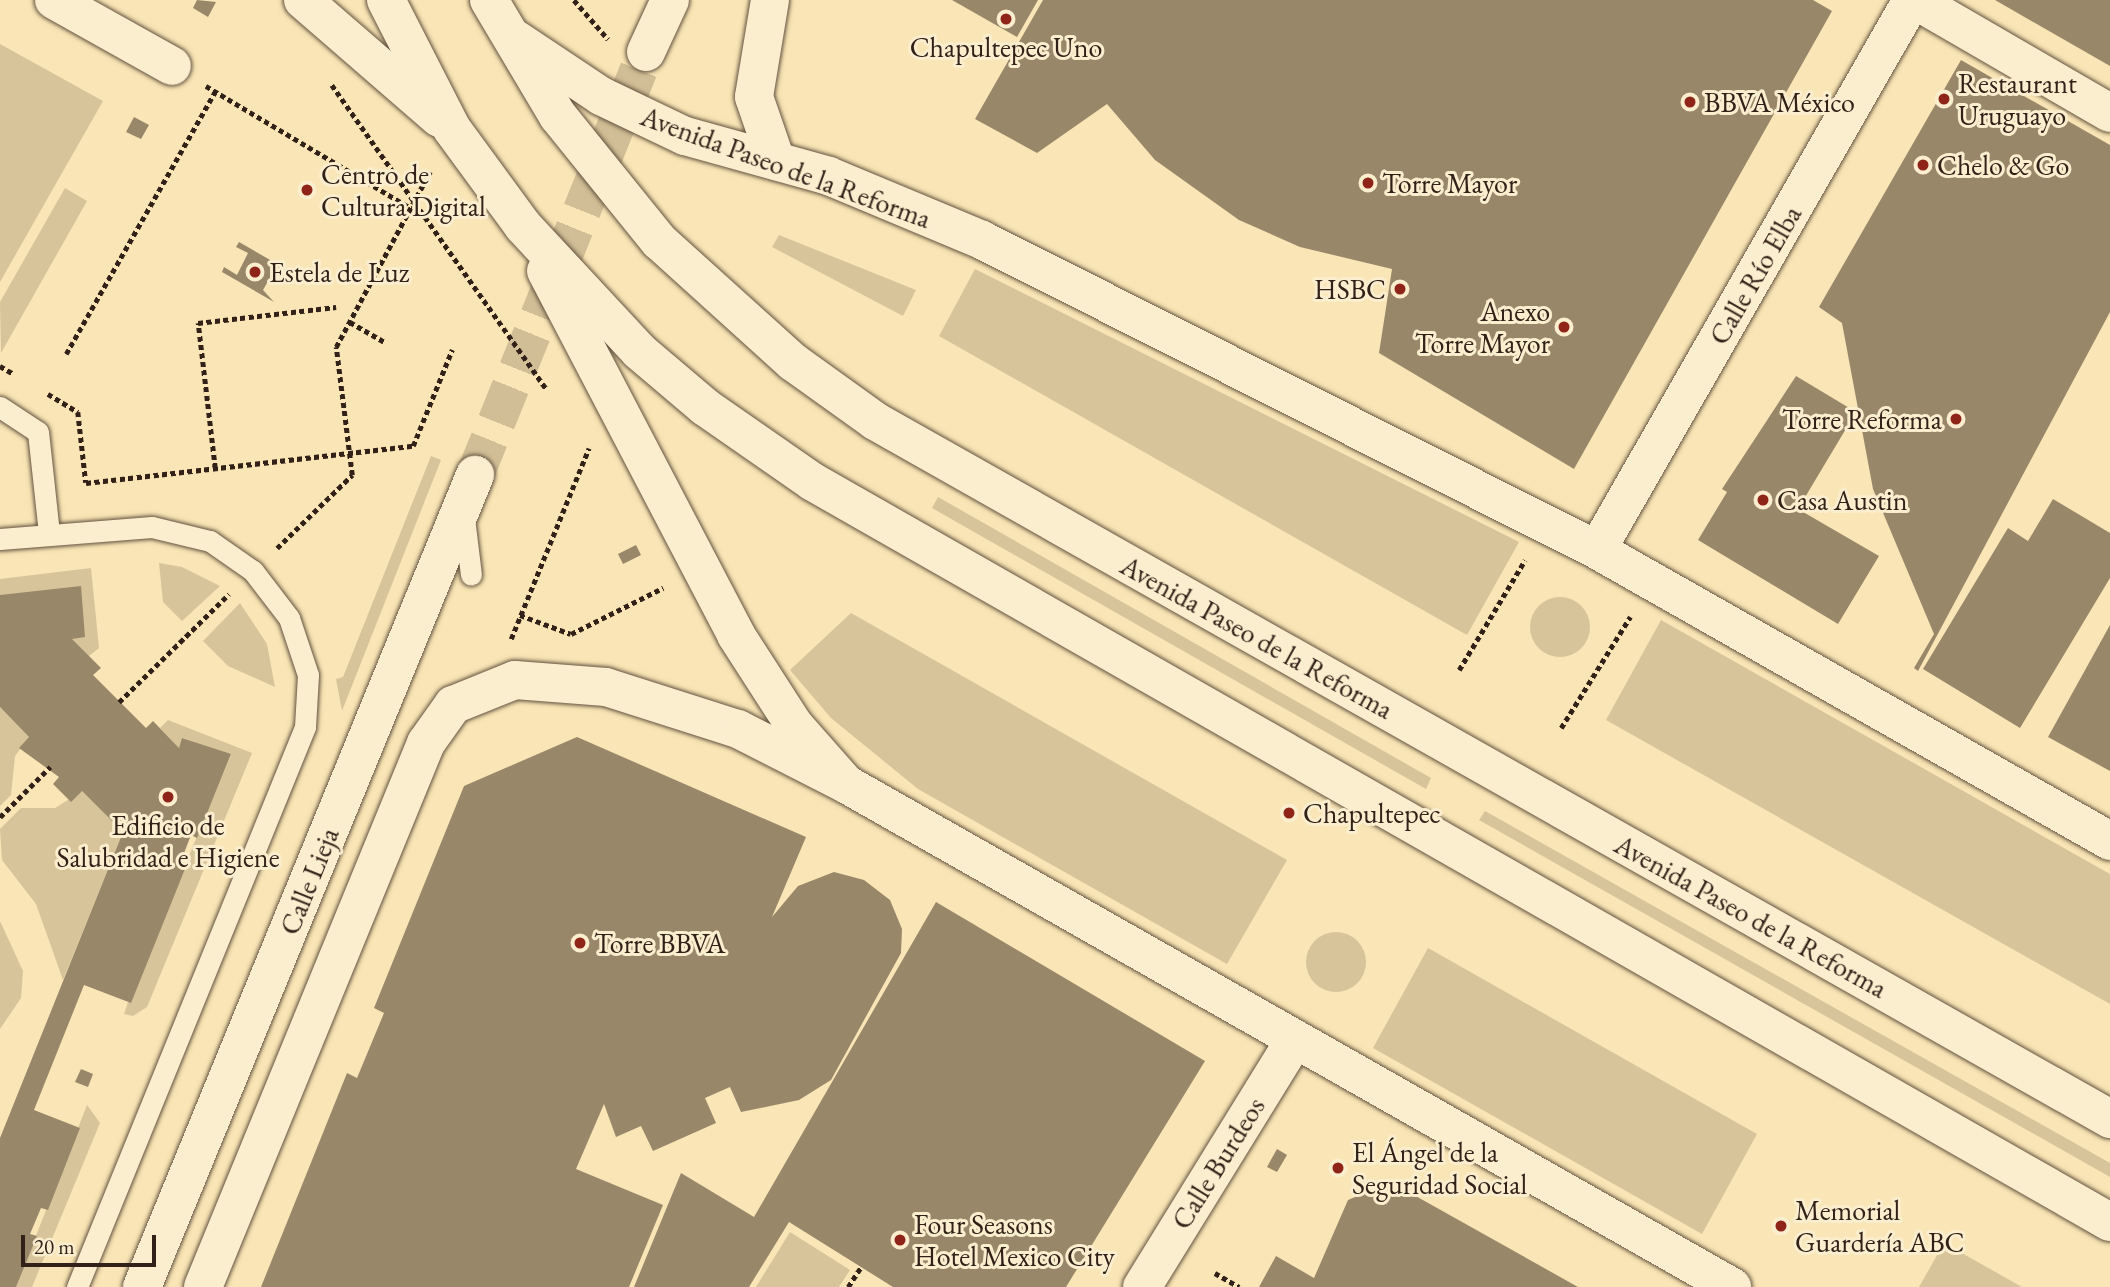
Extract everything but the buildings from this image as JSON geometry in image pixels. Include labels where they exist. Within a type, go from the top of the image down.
[{"type":"street","points":[[54,0],[172,66]]},
{"type":"street","points":[[303,0],[453,129]]},
{"type":"street","points":[[386,0],[453,129],[523,226],[639,351],[813,482],[2110,1222]]},
{"type":"street","name":"Avenida Paseo de la Reforma","points":[[489,0],[558,116],[659,241],[793,362],[875,421],[2110,1119]]},
{"type":"street","points":[[646,52],[670,0]]},
{"type":"street","points":[[770,0],[754,97],[776,161]]},
{"type":"street","points":[[1913,0],[2110,113]]},
{"type":"street","name":"Calle Río Elba","points":[[1597,550],[1913,0]]},
{"type":"street","name":"Avenida Paseo de la Reforma","points":[[507,33],[613,102],[685,136],[834,177],[982,240],[1597,550],[2110,841]]},
{"type":"street","points":[[523,226],[736,635],[794,725],[846,784],[1732,1287]]},
{"type":"street","name":"Calle Lieja","points":[[142,1287],[469,491]]},
{"type":"street","name":"Calle Lieja","points":[[203,1287],[442,717],[492,686],[543,678],[675,704],[846,784]]},
{"type":"street","name":"Calle Burdeos","points":[[1142,1287],[1295,1039]]},
{"type":"lane","points":[[1,407],[38,432],[49,533]]},
{"type":"lane","points":[[469,491],[471,575]]},
{"type":"lane","points":[[0,539],[49,533],[152,527],[210,541],[253,571],[289,618],[308,675],[305,727],[77,1287]]},
{"type":"path","points":[[172,66],[411,208]]},
{"type":"path","points":[[326,77],[547,390]]},
{"type":"path","points":[[66,354],[215,92]]},
{"type":"path","points":[[271,554],[352,475],[336,347],[421,190]]},
{"type":"path","points":[[215,468],[198,323],[337,307]]},
{"type":"path","points":[[350,322],[384,342]]},
{"type":"path","points":[[86,483],[412,446],[452,350]]},
{"type":"path","points":[[508,646],[589,448]]},
{"type":"path","points":[[1459,670],[1533,546]]},
{"type":"path","points":[[520,615],[571,634],[664,587]]},
{"type":"path","points":[[119,702],[235,589]]},
{"type":"path","points":[[1561,728],[1638,604]]},
{"type":"path","points":[[0,817],[50,767]]},
{"type":"path","points":[[848,1287],[861,1266]]},
{"type":"path","points":[[1215,1273],[1239,1287]]},
{"type":"shaded area","points":[[0,44],[103,101],[0,282]]},
{"type":"shaded area","points":[[65,188],[87,201],[1,353],[0,302]]},
{"type":"shaded area","points":[[779,235],[916,290],[903,316],[772,247]]},
{"type":"shaded area","points":[[975,269],[1519,542],[1467,635],[939,336]]},
{"type":"shaded area","points":[[431,456],[441,460],[342,711],[336,679],[343,677]]},
{"type":"shaded area","points":[[938,497],[1431,778],[1426,789],[932,508]]},
{"type":"shaded area","points":[[159,563],[182,567],[220,586],[182,621],[163,602]]},
{"type":"shaded area","points":[[91,568],[99,648],[89,656],[0,595],[0,579]]},
{"type":"shaded area","points":[[1560,597],[1577,602],[1585,610],[1590,627],[1585,644],[1577,652],[1560,657],[1543,652],[1535,644],[1530,627],[1535,610],[1543,602]]},
{"type":"shaded area","points":[[240,603],[267,644],[275,687],[228,666],[203,641]]},
{"type":"shaded area","points":[[851,613],[1287,860],[1227,964],[918,789],[831,718],[790,670]]},
{"type":"shaded area","points":[[1661,620],[2110,874],[2110,1004],[1606,720]]},
{"type":"shaded area","points":[[0,707],[29,737],[15,756],[11,795],[0,806]]},
{"type":"shaded area","points":[[168,720],[252,753],[147,1007],[133,1016],[124,1014],[128,1002],[231,755],[183,738],[179,748],[160,728]]},
{"type":"shaded area","points":[[82,791],[123,832],[63,980],[36,904],[2,860],[0,829],[21,808],[55,808]]},
{"type":"shaded area","points":[[1485,811],[2110,1163],[2110,1177],[1479,820]]},
{"type":"shaded area","points":[[0,921],[23,971],[21,998],[0,1029]]},
{"type":"shaded area","points":[[1330,932],[1342,932],[1361,945],[1366,962],[1364,974],[1353,987],[1342,992],[1330,992],[1311,979],[1306,968],[1306,956],[1319,937]]},
{"type":"shaded area","points":[[1428,948],[1757,1134],[1702,1234],[1373,1048]]},
{"type":"shaded area","points":[[87,1105],[100,1123],[32,1287],[16,1287]]},
{"type":"shaded area","points":[[790,1232],[850,1270],[839,1287],[756,1287]]},
{"type":"shaded area","points":[[1944,1243],[2022,1287],[1919,1287]]},
{"type":"tunnel","points":[[475,475],[646,52]]},
{"type":"place","name":"Chapultepec Uno","points":[[1006,19]]},
{"type":"place","name":"Restaurant Uruguayo","points":[[1944,99]]},
{"type":"place","name":"BBVA México","points":[[1690,102]]},
{"type":"place","name":"Chelo & Go","points":[[1923,165]]},
{"type":"place","name":"Torre Mayor","points":[[1368,183]]},
{"type":"place","name":"Centro de Cultura Digital","points":[[307,190]]},
{"type":"place","name":"Estela de Luz","points":[[255,272]]},
{"type":"place","name":"HSBC","points":[[1400,289]]},
{"type":"place","name":"Anexo Torre Mayor","points":[[1564,327]]},
{"type":"place","name":"Torre Reforma","points":[[1956,419]]},
{"type":"place","name":"Casa Austin","points":[[1763,500]]},
{"type":"place","name":"Edificio de Salubridad e Higiene","points":[[168,797]]},
{"type":"place","name":"Chapultepec","points":[[1289,813]]},
{"type":"place","name":"Torre BBVA","points":[[580,943]]},
{"type":"place","name":"El Ángel de la Seguridad Social","points":[[1338,1168]]},
{"type":"place","name":"Memorial Guardería ABC","points":[[1781,1226]]},
{"type":"place","name":"Four Seasons Hotel Mexico City","points":[[900,1240]]}]
